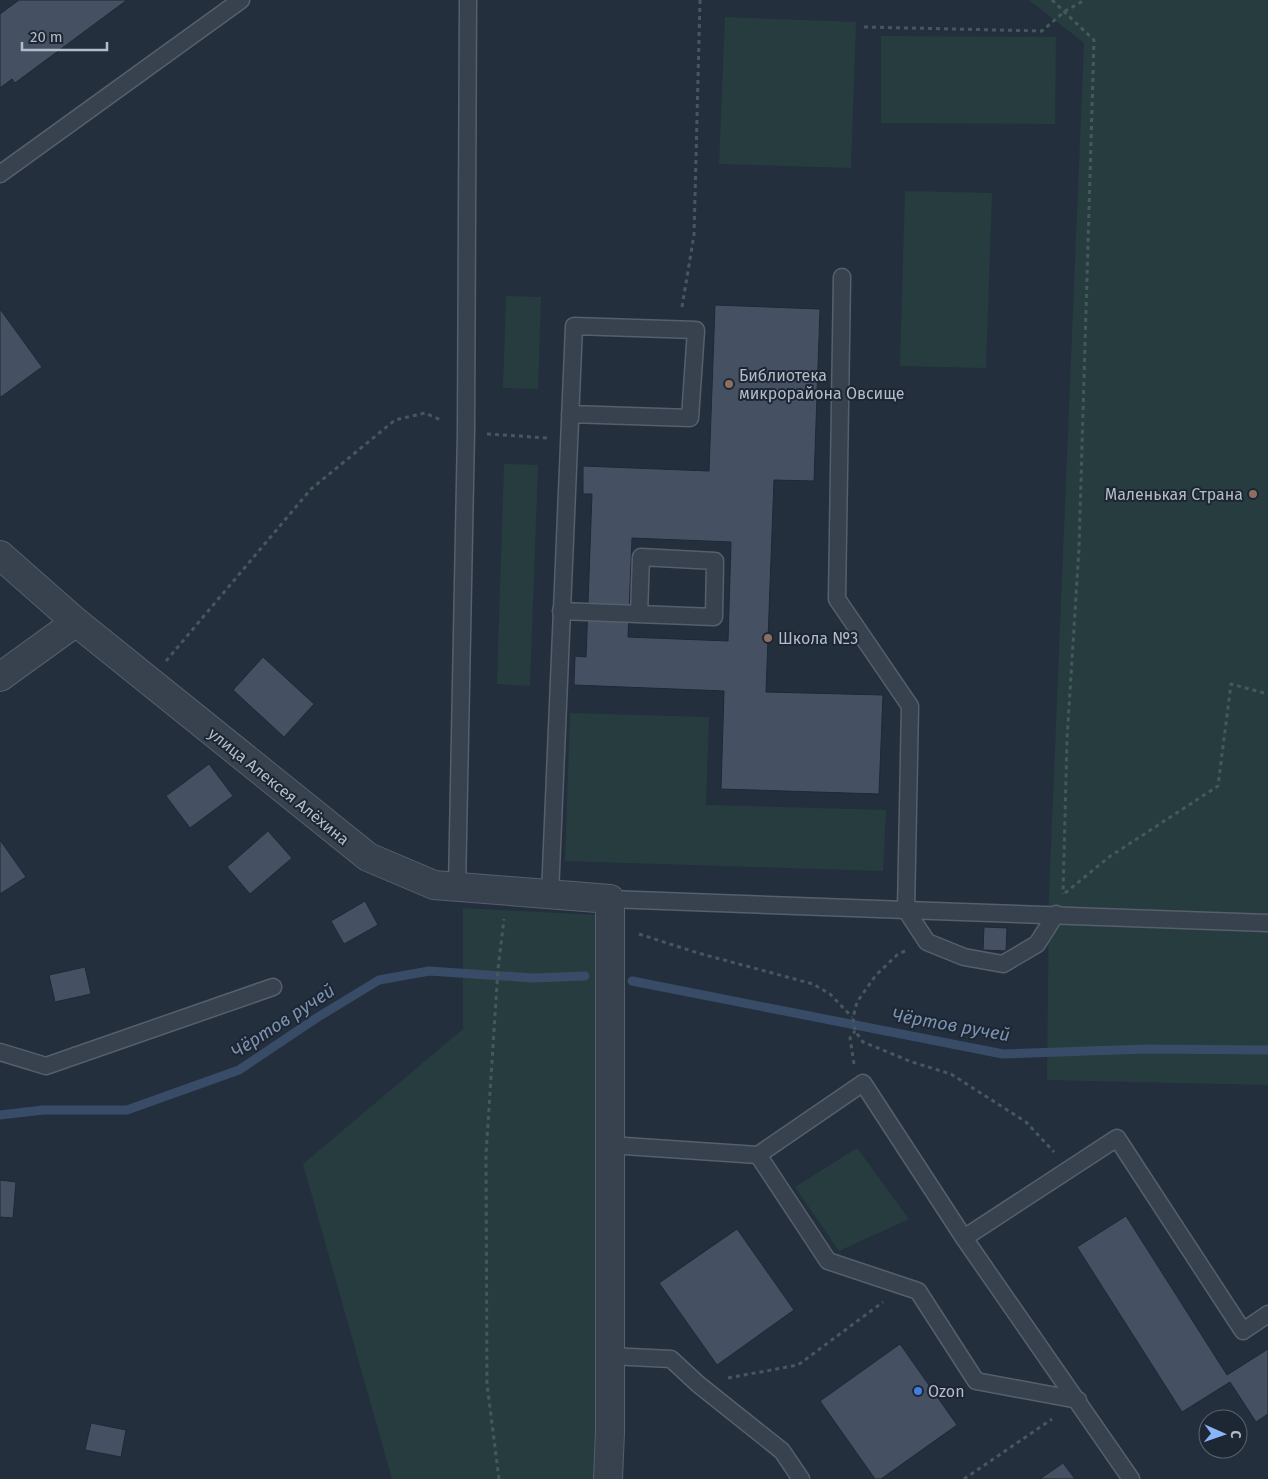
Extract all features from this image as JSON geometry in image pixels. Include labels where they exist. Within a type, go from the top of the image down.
[{"type":"street","name":"улица Алексея Алёхина","points":[[0,556],[76,622],[368,856],[434,885],[550,894],[610,912]]},
{"type":"street","points":[[0,677],[76,622]]},
{"type":"street","points":[[608,1479],[610,1356],[610,912]]},
{"type":"lane","points":[[0,174],[217,6],[241,0]]},
{"type":"lane","points":[[457,886],[466,432],[468,0]]},
{"type":"lane","points":[[842,278],[837,600],[910,706],[906,910],[927,942],[964,957],[1003,964],[1037,944],[1056,906]]},
{"type":"lane","points":[[550,894],[568,440],[574,326],[696,330],[690,418],[570,414]]},
{"type":"lane","points":[[562,611],[714,617],[715,560],[641,557],[639,614]]},
{"type":"lane","points":[[610,912],[906,910],[1056,906],[1268,923]]},
{"type":"lane","points":[[0,1052],[46,1066],[273,986]]},
{"type":"lane","points":[[610,1145],[758,1155],[863,1083],[964,1238],[1131,1479]]},
{"type":"lane","points":[[964,1238],[1117,1138],[1243,1330],[1268,1314]]},
{"type":"lane","points":[[758,1155],[828,1261],[918,1291],[976,1381],[1078,1400]]},
{"type":"lane","points":[[610,1356],[671,1359],[698,1384],[782,1451],[801,1479]]},
{"type":"path","points":[[678,330],[694,235],[700,0]]},
{"type":"path","points":[[1052,0],[1094,40],[1079,548],[1067,739],[1063,895]]},
{"type":"path","points":[[864,27],[1042,32],[1065,11],[1086,0]]},
{"type":"path","points":[[149,681],[310,489],[395,420],[425,413],[466,432],[568,440]]},
{"type":"path","points":[[1056,906],[1063,895],[1109,857],[1218,786],[1232,684],[1268,694]]},
{"type":"path","points":[[499,1479],[487,1384],[486,1154],[496,984],[507,891]]},
{"type":"path","points":[[610,912],[698,953],[813,984],[830,994],[853,1018]]},
{"type":"path","points":[[927,942],[898,954],[876,975],[857,1002],[853,1018],[855,1032],[863,1042],[912,1062],[951,1074],[1026,1122],[1070,1169]]},
{"type":"path","points":[[855,1032],[850,1038],[853,1061],[863,1083]]},
{"type":"path","points":[[698,1384],[798,1364],[875,1309],[901,1285]]},
{"type":"path","points":[[964,1479],[1078,1400]]},
{"type":"green space","points":[[1029,0],[1268,0],[1268,1085],[1047,1080],[1049,894],[1084,43]]},
{"type":"green space","points":[[725,17],[856,22],[851,168],[719,164]]},
{"type":"green space","points":[[881,36],[1056,37],[1055,124],[881,123]]},
{"type":"green space","points":[[905,191],[992,193],[986,368],[900,366]]},
{"type":"green space","points":[[506,296],[541,297],[538,389],[503,388]]},
{"type":"green space","points":[[504,464],[538,465],[530,686],[497,684]]},
{"type":"green space","points":[[570,713],[709,717],[706,805],[886,810],[883,871],[565,861]]},
{"type":"green space","points":[[463,908],[598,915],[598,1479],[392,1479],[303,1164],[463,1029]]},
{"type":"green space","points":[[857,1148],[909,1219],[839,1251],[795,1187]]},
{"type":"building","points":[[19,0],[127,0],[15,83],[12,79],[0,88],[0,14]]},
{"type":"building","points":[[715,305],[820,309],[814,481],[774,480],[766,692],[883,695],[879,794],[721,789],[724,691],[574,685],[575,656],[586,657],[592,494],[583,494],[583,466],[709,471]],"holes":[[[632,538],[731,542],[728,641],[628,637]]]},
{"type":"building","points":[[0,309],[42,367],[1,397],[0,396]]},
{"type":"building","points":[[263,657],[314,704],[284,737],[233,690]]},
{"type":"building","points":[[209,764],[233,796],[190,828],[166,796]]},
{"type":"building","points":[[268,831],[292,858],[250,894],[227,867]]},
{"type":"building","points":[[0,840],[26,877],[0,894]]},
{"type":"building","points":[[365,901],[378,925],[344,944],[331,921]]},
{"type":"building","points":[[984,927],[1007,928],[1006,951],[983,950]]},
{"type":"building","points":[[85,967],[91,994],[55,1002],[49,975]]},
{"type":"building","points":[[0,1180],[16,1182],[13,1218],[0,1217]]},
{"type":"building","points":[[1126,1216],[1227,1375],[1268,1349],[1268,1414],[1256,1422],[1230,1382],[1182,1412],[1077,1247]]},
{"type":"building","points":[[737,1229],[794,1310],[717,1365],[659,1283]]},
{"type":"building","points":[[900,1344],[957,1425],[881,1479],[875,1479],[820,1401]]},
{"type":"building","points":[[91,1423],[126,1430],[121,1457],[85,1450]]},
{"type":"building","points":[[1063,1463],[1075,1479],[1040,1479]]},
{"type":"waterway","name":"Чёртов ручей","points":[[0,1115],[43,1110],[127,1110],[239,1070],[318,1017],[379,980],[429,971],[533,978],[585,976]]},
{"type":"waterway","name":"Чёртов ручей","points":[[632,981],[1003,1054],[1146,1049],[1268,1050]]},
{"type":"place","name":"Библиотека микрорайона Овсище","points":[[729,384]]},
{"type":"place","name":"Маленькая Страна","points":[[1253,494]]},
{"type":"place","name":"Школа №3","points":[[768,638]]},
{"type":"place","name":"Ozon","points":[[918,1391]]}]
